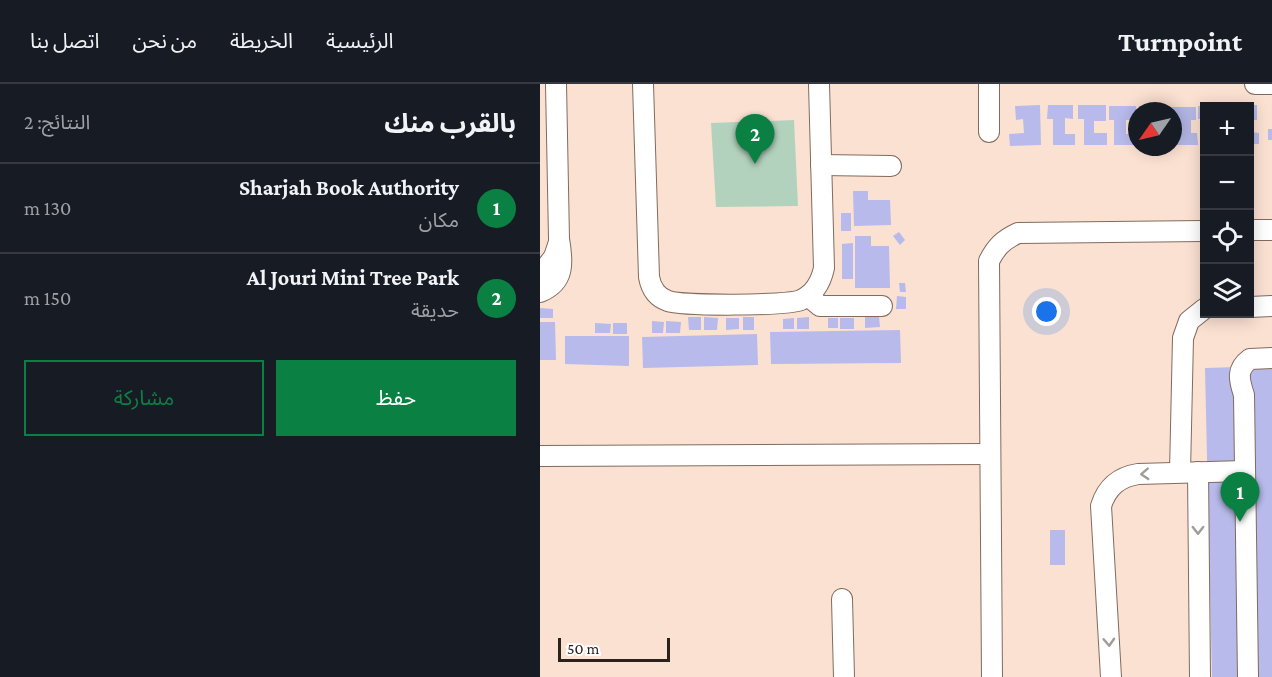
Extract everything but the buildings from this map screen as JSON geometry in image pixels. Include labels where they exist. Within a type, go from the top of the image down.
[{"type":"street","points":[[540,292],[554,284],[561,272],[563,258],[560,239],[556,84]]},
{"type":"street","points":[[644,84],[649,277],[654,291],[665,300],[679,303],[781,304],[808,296],[821,279],[824,268],[819,84]]},
{"type":"street","points":[[989,84],[989,132]]},
{"type":"street","points":[[1255,84],[1272,84]]},
{"type":"street","points":[[821,165],[891,166]]},
{"type":"street","points":[[1254,230],[1272,230]]},
{"type":"street","points":[[992,677],[988,454],[988,261],[1005,239],[1018,233],[1200,231]]},
{"type":"street","points":[[540,275],[554,257],[560,239]]},
{"type":"street","points":[[808,296],[820,306],[882,306]]},
{"type":"street","points":[[1254,307],[1272,306]]},
{"type":"street","points":[[1200,312],[1189,321],[1183,338],[1200,677]]},
{"type":"street","points":[[1248,677],[1244,395],[1239,375],[1244,363],[1256,357],[1272,360]]},
{"type":"street","points":[[540,456],[988,454]]},
{"type":"street","points":[[1111,677],[1101,506],[1104,498],[1114,483],[1130,475],[1245,471]]},
{"type":"street","points":[[842,599],[844,677]]},
{"type":"green space","points":[[794,120],[798,206],[716,207],[711,123]]},
{"type":"place","name":"Al Jouri Mini Tree Park","points":[[755,164]]},
{"type":"place","name":"Sharjah Book Authority","points":[[1240,522]]}]
